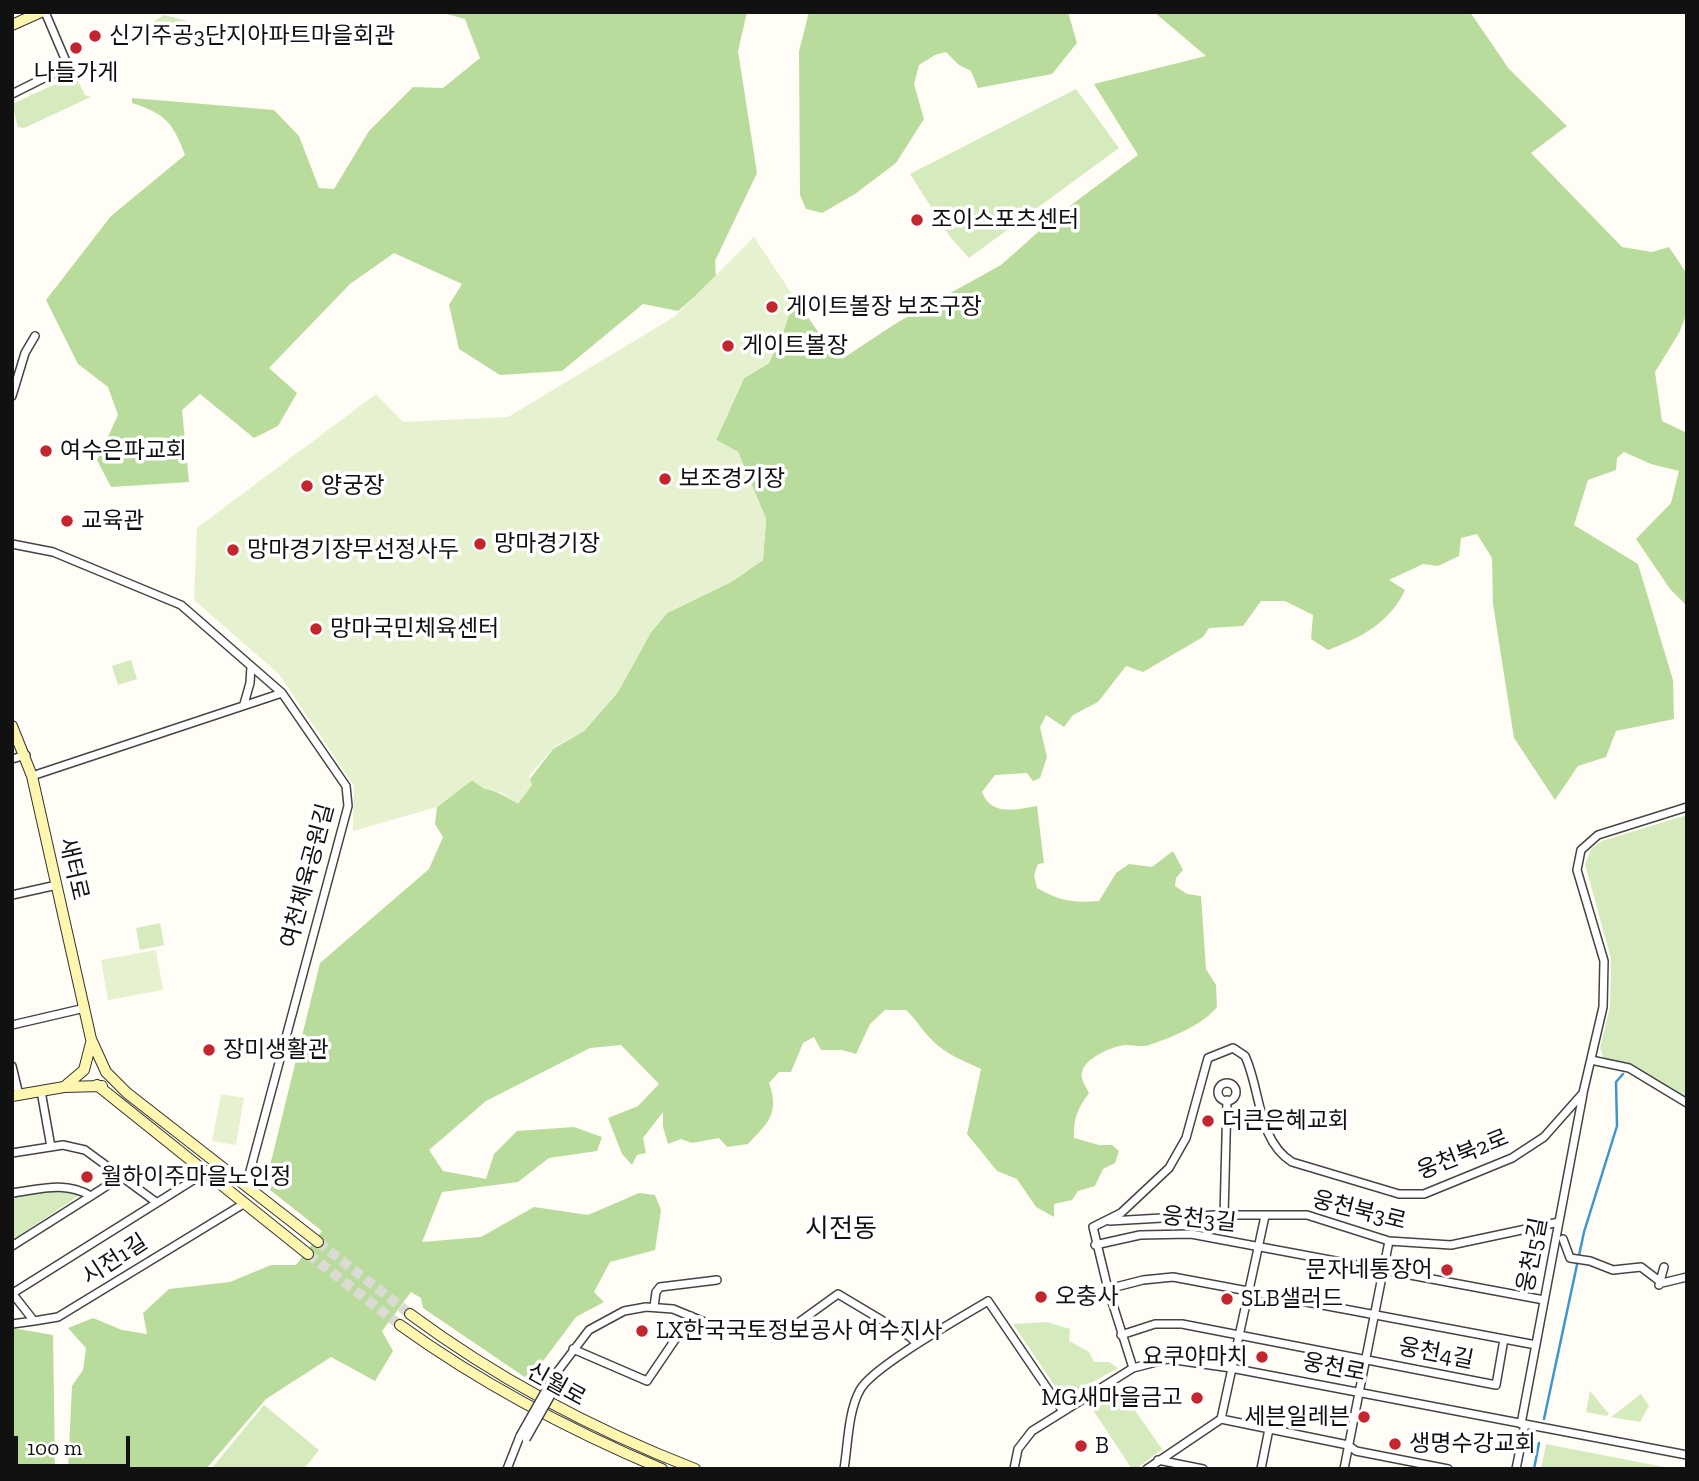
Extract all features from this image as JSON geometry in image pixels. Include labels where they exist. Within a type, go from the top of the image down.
[{"type":"street","points":[[12,26],[43,12],[68,66],[12,94]]},
{"type":"street","points":[[12,396],[25,354],[35,336]]},
{"type":"street","name":"여천체육공원길","points":[[12,544],[52,552],[166,597],[194,615],[282,693],[346,786],[348,806],[246,1186]]},
{"type":"street","points":[[244,704],[251,666]]},
{"type":"street","points":[[32,776],[282,693]]},
{"type":"street","name":"새터로","points":[[12,726],[26,755],[32,776],[91,1039]]},
{"type":"street","points":[[12,759],[26,755]]},
{"type":"street","name":"웅천북2로","points":[[1105,1221],[1139,1199],[1180,1153],[1205,1064],[1208,1058],[1224,1049],[1233,1048],[1245,1056],[1269,1135],[1283,1155],[1292,1161],[1399,1194],[1438,1191],[1521,1153],[1545,1137],[1583,1093],[1603,1007],[1605,975],[1601,950],[1577,870],[1581,850],[1598,835],[1687,807]]},
{"type":"street","points":[[12,895],[57,885]]},
{"type":"street","points":[[12,1025],[85,1008]]},
{"type":"street","points":[[91,1039],[106,1072],[127,1093],[318,1242]]},
{"type":"street","points":[[64,1087],[85,1070],[91,1039]]},
{"type":"street","points":[[1591,1060],[1629,1068],[1687,1103]]},
{"type":"street","points":[[12,1066],[15,1095],[64,1087],[97,1086],[127,1093]]},
{"type":"street","points":[[97,1086],[308,1254]]},
{"type":"street","points":[[41,1091],[51,1147]]},
{"type":"street","name":"웅천5길","points":[[1517,1469],[1536,1345],[1583,1093]]},
{"type":"street","points":[[1224,1216],[1227,1100]]},
{"type":"street","points":[[12,1153],[51,1147],[85,1150],[156,1202]]},
{"type":"street","points":[[34,1321],[12,1293],[206,1172]]},
{"type":"street","points":[[12,1246],[122,1176]]},
{"type":"street","points":[[12,1193],[60,1186],[91,1196]]},
{"type":"street","points":[[1139,1199],[1134,1211],[1144,1219]]},
{"type":"street","name":"시전1길","points":[[12,1324],[58,1317],[80,1306],[144,1263],[245,1203]]},
{"type":"street","name":"웅천북3로","points":[[1105,1221],[1224,1216],[1322,1218],[1389,1241],[1462,1244],[1559,1222]]},
{"type":"street","name":"웅천3길","points":[[1221,1419],[1265,1216]]},
{"type":"street","points":[[1105,1221],[1093,1227],[1095,1244],[1133,1368]]},
{"type":"street","name":"웅천3길","points":[[1095,1244],[1166,1232],[1191,1234],[1383,1269]]},
{"type":"street","points":[[1563,1239],[1570,1258],[1613,1270],[1641,1267],[1659,1284]]},
{"type":"street","name":"웅천4길","points":[[1343,1469],[1389,1241]]},
{"type":"street","points":[[1659,1284],[1664,1267]]},
{"type":"street","points":[[1383,1269],[1544,1300]]},
{"type":"street","points":[[1108,1289],[1143,1280],[1173,1277],[1374,1314]]},
{"type":"street","points":[[1659,1284],[1687,1277]]},
{"type":"street","points":[[654,1307],[656,1292],[660,1287],[717,1280]]},
{"type":"street","points":[[507,1469],[573,1349],[589,1330],[604,1320],[631,1309],[673,1309],[729,1332],[766,1334],[804,1320],[830,1297],[838,1294],[910,1337],[917,1345]]},
{"type":"street","points":[[844,1469],[861,1388],[917,1345],[988,1301],[1062,1410]]},
{"type":"street","name":"신월로","points":[[410,1314],[486,1367],[558,1409],[695,1469]]},
{"type":"street","name":"웅천4길","points":[[1374,1314],[1536,1345]]},
{"type":"street","points":[[573,1349],[647,1381],[691,1316]]},
{"type":"street","points":[[1121,1335],[1141,1326],[1167,1323],[1365,1360]]},
{"type":"street","name":"신월로","points":[[400,1325],[444,1356],[552,1420],[663,1469]]},
{"type":"street","name":"웅천4길","points":[[1365,1360],[1496,1385],[1504,1339]]},
{"type":"street","name":"웅천로","points":[[1014,1469],[1024,1440],[1062,1410],[1133,1368],[1168,1359],[1231,1368],[1687,1455]]},
{"type":"street","points":[[1147,1469],[1221,1419],[1348,1445],[1356,1451],[1392,1459],[1448,1469]]},
{"type":"street","points":[[1261,1469],[1269,1429]]},
{"type":"street","points":[[1390,1469],[1392,1459]]},
{"type":"street","points":[[1158,1460],[1203,1469]]},
{"type":"green space","points":[[439,12],[747,12],[738,51],[757,173],[715,261],[716,278],[678,311],[643,304],[562,371],[500,375],[459,349],[449,305],[462,284],[394,253],[350,284],[269,368],[297,393],[278,426],[254,438],[200,394],[182,410],[189,482],[111,487],[97,460],[118,415],[108,387],[78,364],[46,300],[111,216],[185,155],[167,121],[153,111],[132,103],[132,98],[274,110],[299,136],[319,188],[334,189],[369,131],[413,87],[443,88],[480,58],[465,19]]},
{"type":"green space","points":[[809,12],[1068,12],[1077,43],[1052,74],[978,88],[971,71],[959,65],[946,52],[919,65],[914,84],[924,119],[896,163],[855,194],[822,213],[806,209],[800,195],[799,51]]},
{"type":"green space","points":[[1154,12],[1470,12],[1509,69],[1567,126],[1531,153],[1622,247],[1652,252],[1669,247],[1687,274],[1687,313],[1679,333],[1655,372],[1662,421],[1687,433],[1687,606],[1670,589],[1636,539],[1671,503],[1679,471],[1651,464],[1624,452],[1617,458],[1616,470],[1588,480],[1574,525],[1638,564],[1673,680],[1674,719],[1616,731],[1606,757],[1578,766],[1555,800],[1514,738],[1493,604],[1492,558],[1477,534],[1461,538],[1459,556],[1438,566],[1423,564],[1389,580],[1405,590],[1391,612],[1373,628],[1328,650],[1311,639],[1313,615],[1285,601],[1261,601],[1243,626],[1209,628],[1203,637],[1143,672],[1126,666],[1098,702],[1073,715],[1064,727],[1046,715],[1040,727],[1047,757],[1040,778],[1033,781],[1027,773],[995,775],[982,792],[991,805],[1005,810],[1037,806],[1044,863],[1038,864],[1034,875],[1037,888],[1052,896],[1082,902],[1099,901],[1116,873],[1129,864],[1152,867],[1173,851],[1183,870],[1176,878],[1175,886],[1187,894],[1201,896],[1206,969],[1216,985],[1217,1007],[1196,1025],[1179,1034],[1148,1045],[1113,1048],[1097,1055],[1085,1065],[1082,1078],[1089,1093],[1077,1114],[1074,1138],[1099,1145],[1112,1145],[1119,1151],[1115,1163],[1103,1169],[1095,1186],[1078,1191],[1072,1200],[1054,1204],[1054,1217],[1036,1207],[1017,1179],[997,1171],[967,1134],[981,1069],[937,1045],[906,1010],[885,1010],[870,1024],[856,1054],[842,1050],[821,1050],[814,1037],[803,1043],[791,1072],[779,1072],[769,1083],[773,1102],[770,1117],[748,1144],[727,1147],[719,1138],[692,1143],[681,1139],[668,1144],[663,1127],[663,1112],[643,1138],[646,1153],[637,1155],[632,1165],[622,1154],[608,1118],[638,1106],[659,1084],[621,1045],[590,1048],[486,1101],[429,1150],[443,1171],[486,1179],[494,1154],[517,1131],[574,1127],[602,1137],[597,1151],[549,1158],[518,1182],[442,1192],[422,1242],[481,1237],[534,1207],[588,1215],[639,1193],[655,1195],[661,1210],[655,1250],[610,1262],[594,1292],[604,1302],[576,1317],[529,1380],[423,1308],[421,1298],[411,1292],[382,1331],[393,1351],[375,1381],[331,1357],[266,1399],[206,1469],[68,1469],[72,1386],[83,1370],[86,1348],[68,1328],[93,1318],[122,1330],[147,1334],[143,1313],[169,1289],[230,1282],[271,1265],[296,1265],[322,1231],[265,1186],[320,963],[429,869],[443,837],[435,824],[437,807],[472,780],[513,801],[553,749],[584,731],[618,692],[651,632],[667,613],[731,582],[763,560],[766,519],[738,452],[716,440],[744,378],[769,363],[785,327],[794,297],[821,336],[842,359],[898,322],[1001,265],[1055,217],[1138,155],[1094,84],[1206,56]]},
{"type":"green space","points":[[164,15],[187,21],[162,37],[153,22]]},
{"type":"green space","points":[[75,75],[85,95],[91,97],[24,128],[18,127],[12,104]]},
{"type":"green space","points":[[1076,89],[1119,148],[969,258],[951,238],[910,174]]},
{"type":"green space","name":"망마경기장","points":[[754,237],[794,297],[785,327],[769,363],[744,378],[716,440],[738,452],[766,519],[763,560],[731,582],[667,613],[651,632],[618,692],[584,731],[553,748],[529,776],[532,785],[518,804],[500,792],[484,789],[472,780],[437,807],[353,831],[354,786],[279,674],[194,600],[197,528],[376,394],[403,422],[508,417],[674,317]]},
{"type":"green space","points":[[131,660],[137,679],[118,685],[112,666]]},
{"type":"green space","points":[[1687,815],[1687,1099],[1637,1070],[1604,1059],[1600,1048],[1610,1007],[1611,959],[1585,864],[1592,848],[1602,841]]},
{"type":"green space","points":[[160,923],[164,945],[140,950],[136,928]]},
{"type":"green space","points":[[156,950],[163,990],[108,1000],[101,960]]},
{"type":"green space","points":[[221,1094],[244,1098],[236,1145],[212,1141]]},
{"type":"green space","points":[[57,1191],[80,1195],[12,1240],[12,1197]]},
{"type":"green space","points":[[1047,1322],[1070,1329],[1069,1341],[1089,1352],[1094,1362],[1109,1362],[1118,1368],[1071,1394],[1059,1392],[1013,1324]]},
{"type":"green space","points":[[12,1328],[53,1335],[55,1469],[12,1469]]},
{"type":"green space","points":[[1590,1391],[1609,1414],[1607,1416],[1586,1412]]},
{"type":"green space","points":[[1122,1392],[1162,1449],[1136,1469],[1132,1469],[1093,1410]]},
{"type":"green space","points":[[1641,1394],[1649,1406],[1640,1422],[1611,1417]]},
{"type":"green space","points":[[264,1405],[319,1450],[304,1469],[211,1469]]},
{"type":"green space","points":[[1546,1444],[1674,1469],[1541,1469]]},
{"type":"waterway","points":[[1544,1419],[1584,1232],[1617,1126],[1616,1082],[1623,1074]]},
{"type":"waterway","points":[[1534,1469],[1539,1443]]},
{"type":"tunnel","points":[[318,1242],[410,1314]]},
{"type":"tunnel","points":[[308,1254],[400,1325]]},
{"type":"place","name":"신기주공3단지아파트마을회관","points":[[95,36]]},
{"type":"place","name":"나들가게","points":[[76,48]]},
{"type":"place","name":"조이스포츠센터","points":[[917,220]]},
{"type":"place","name":"게이트볼장 보조구장","points":[[772,307]]},
{"type":"place","name":"게이트볼장","points":[[728,346]]},
{"type":"place","name":"여수은파교회","points":[[46,451]]},
{"type":"place","name":"보조경기장","points":[[665,479]]},
{"type":"place","name":"양궁장","points":[[307,486]]},
{"type":"place","name":"교육관","points":[[67,521]]},
{"type":"place","name":"망마경기장","points":[[480,544]]},
{"type":"place","name":"망마경기장무선정사두","points":[[233,550]]},
{"type":"place","name":"망마국민체육센터","points":[[316,629]]},
{"type":"place","name":"장미생활관","points":[[209,1050]]},
{"type":"place","name":"더큰은혜교회","points":[[1208,1121]]},
{"type":"place","name":"월하이주마을노인정","points":[[87,1177]]},
{"type":"place","name":"문자네통장어","points":[[1447,1270]]},
{"type":"place","name":"오충사","points":[[1041,1297]]},
{"type":"place","name":"SLB샐러드","points":[[1227,1299]]},
{"type":"place","name":"LX한국국토정보공사 여수지사","points":[[642,1331]]},
{"type":"place","name":"요쿠야마치","points":[[1262,1357]]},
{"type":"place","name":"MG새마을금고","points":[[1197,1398]]},
{"type":"place","name":"세븐일레븐","points":[[1364,1417]]},
{"type":"place","name":"생명수강교회","points":[[1395,1444]]},
{"type":"place","name":"B","points":[[1081,1446]]},
{"type":"district","name":"시전동","points":[[841,1230]]}]
